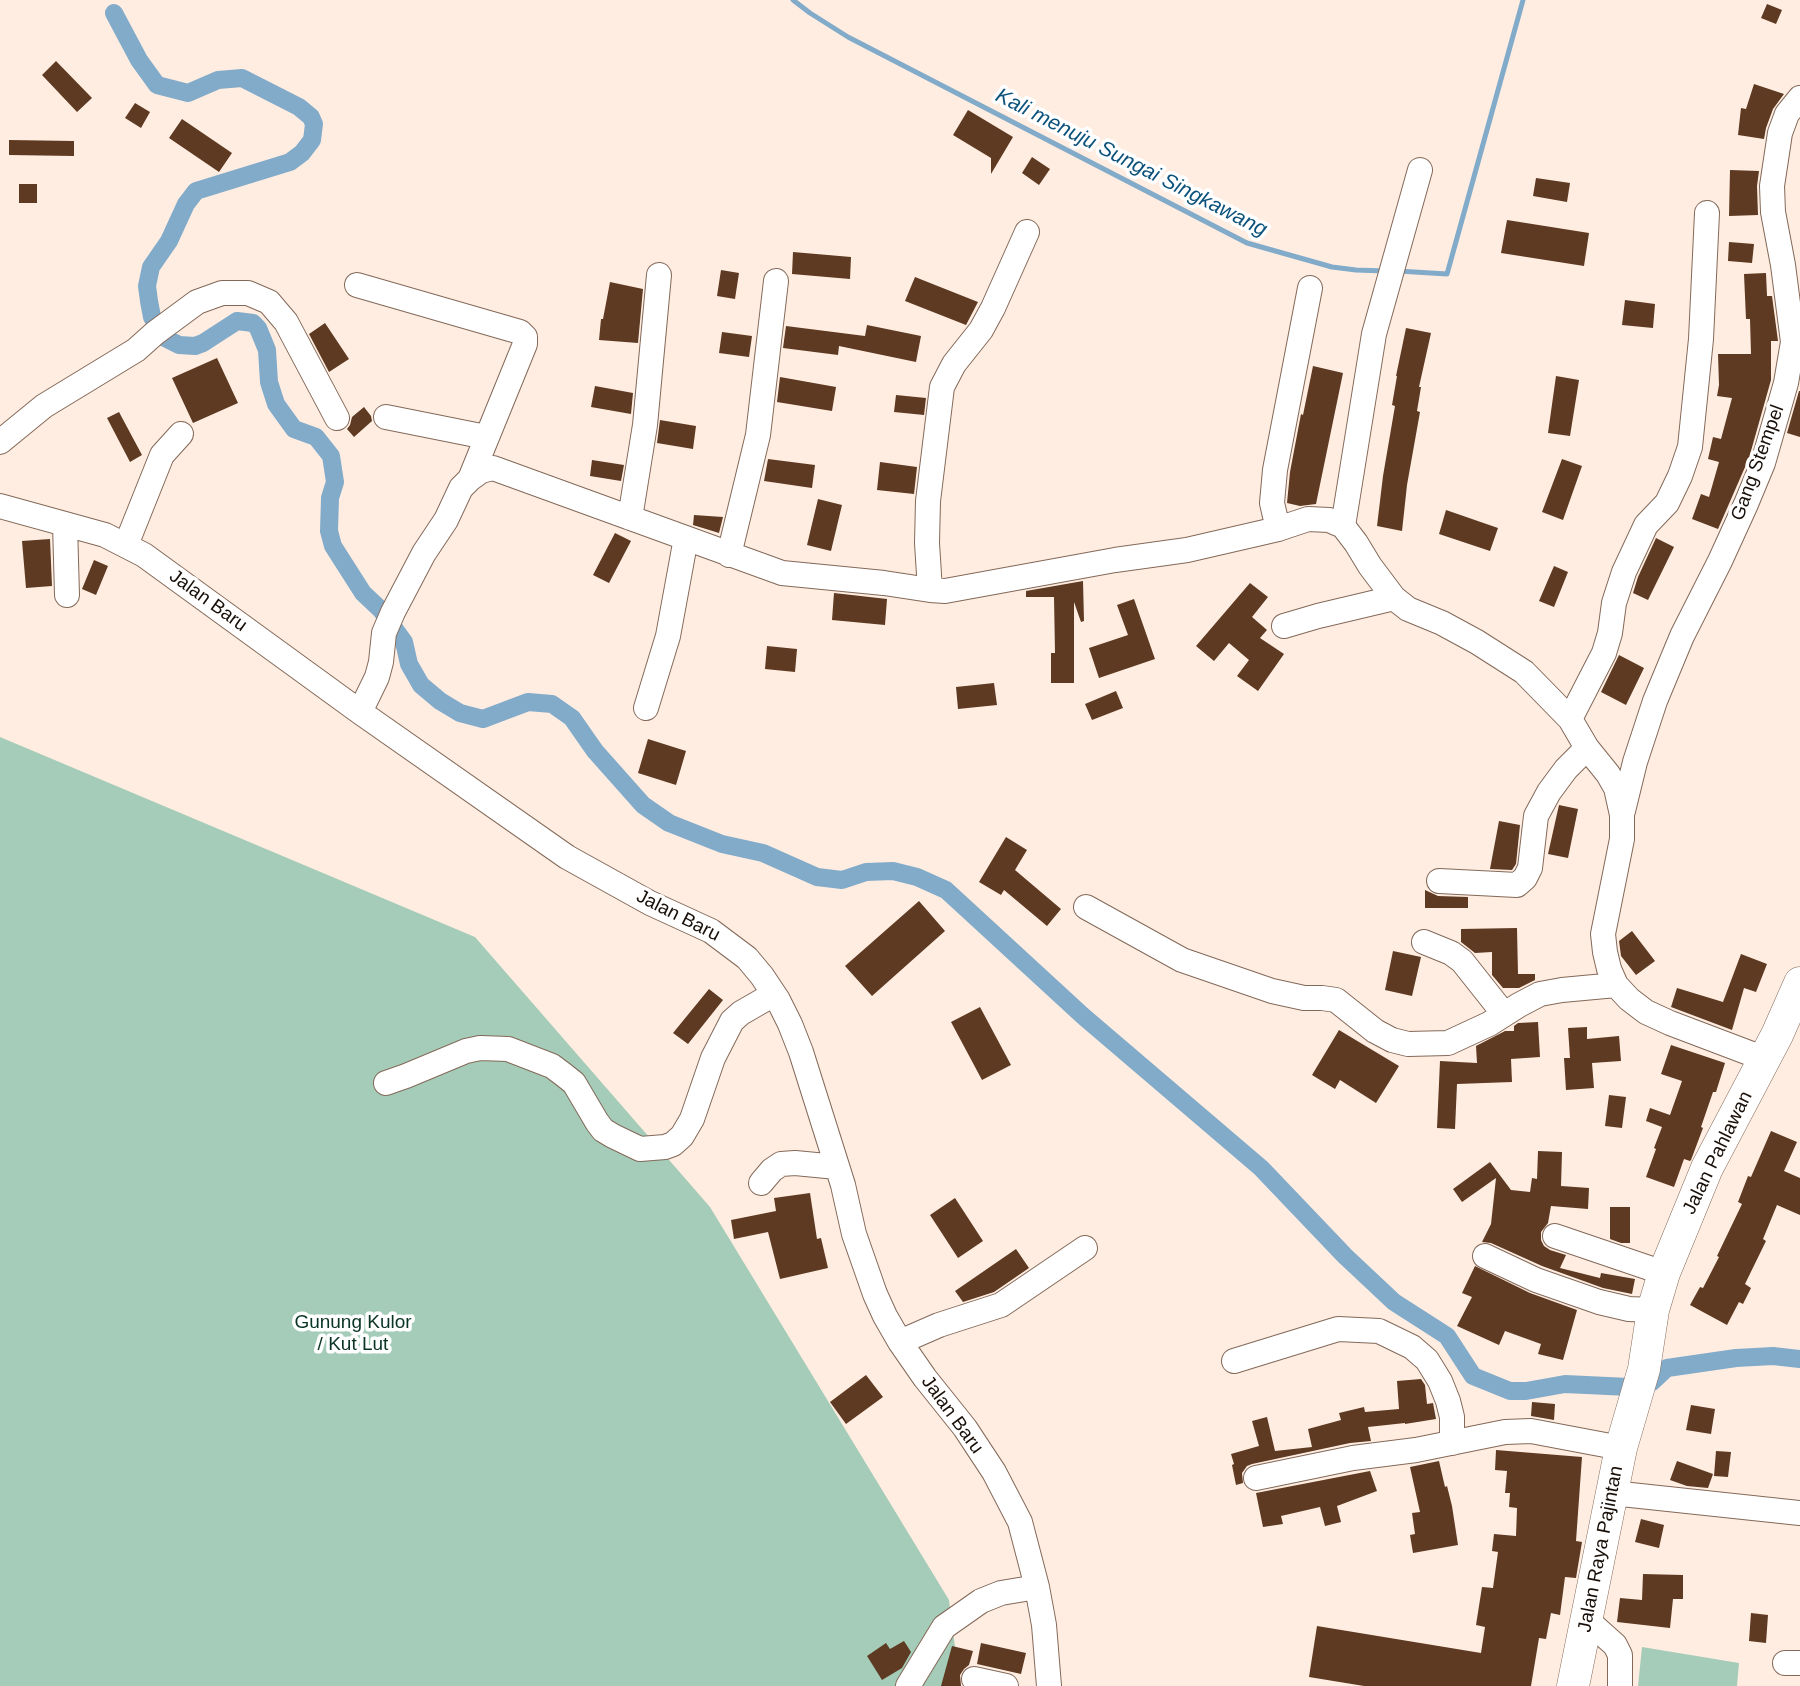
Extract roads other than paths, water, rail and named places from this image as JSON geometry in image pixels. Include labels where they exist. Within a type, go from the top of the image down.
[{"type":"main road","name":"Jalan Pahlawan","points":[[1652,1319],[1664,1273],[1707,1168],[1765,1059],[1800,983]]},
{"type":"main road","name":"Jalan Raya Pajintan","points":[[1573,1686],[1621,1448],[1644,1369],[1652,1319]]},
{"type":"street","name":"Gang Stempel","points":[[1622,815],[1635,762],[1655,701],[1682,636],[1720,561],[1763,463],[1786,383],[1793,342],[1773,212],[1772,186],[1780,133],[1787,114],[1800,98]]},
{"type":"street","points":[[1343,526],[1374,334],[1420,170]]},
{"type":"street","points":[[1570,719],[1604,653],[1614,603],[1624,572],[1646,525],[1667,503],[1680,476],[1689,447],[1701,339],[1707,213]]},
{"type":"street","points":[[930,590],[928,502],[942,387],[954,364],[981,330],[1027,232]]},
{"type":"street","points":[[630,518],[645,425],[659,275]]},
{"type":"street","points":[[729,555],[758,435],[776,281]]},
{"type":"street","points":[[357,285],[520,332],[524,337],[525,344],[470,479]]},
{"type":"street","points":[[1278,529],[1272,503],[1275,470],[1310,288]]},
{"type":"street","points":[[0,442],[44,406],[136,350],[197,302],[222,293],[248,293],[269,302],[286,322],[337,418]]},
{"type":"street","points":[[386,417],[486,437]]},
{"type":"street","points":[[126,545],[162,455],[181,434]]},
{"type":"street","points":[[360,712],[377,677],[388,622],[424,553],[446,520],[461,488],[481,471],[493,468],[782,573],[945,591],[1115,560],[1187,550],[1278,529],[1308,519],[1329,520],[1343,526],[1394,598],[1408,608],[1477,642],[1524,672],[1570,719],[1587,748],[1608,774],[1616,788],[1622,815],[1622,839],[1604,934],[1605,952],[1616,985],[1646,1012],[1765,1059]]},
{"type":"street","name":"Jalan Baru","points":[[0,506],[105,535],[144,555],[360,712],[567,857],[650,903],[711,931],[747,958],[774,994],[801,1052],[828,1133],[854,1234],[875,1294],[900,1342],[965,1428],[994,1472],[1020,1522],[1044,1625],[1049,1686]]},
{"type":"street","points":[[65,524],[67,595]]},
{"type":"street","points":[[646,708],[668,636],[686,538]]},
{"type":"street","points":[[1284,626],[1394,598]]},
{"type":"street","points":[[1439,880],[1517,885],[1525,878],[1531,867],[1536,816],[1566,769],[1587,748]]},
{"type":"street","points":[[1086,906],[1182,960],[1272,991],[1304,998],[1336,1000],[1375,1031],[1392,1040],[1408,1044],[1448,1043],[1489,1024],[1540,995],[1616,985]]},
{"type":"street","points":[[1424,942],[1451,953],[1462,961],[1504,1014]]},
{"type":"street","points":[[386,1083],[466,1051],[480,1048],[508,1049],[552,1066],[574,1083],[603,1130],[640,1150],[665,1147],[682,1136],[692,1119],[713,1058],[732,1021],[774,994]]},
{"type":"street","points":[[761,1183],[781,1164],[837,1167]]},
{"type":"street","points":[[1555,1236],[1664,1273]]},
{"type":"street","points":[[900,1342],[939,1325],[1001,1305],[1085,1248]]},
{"type":"street","points":[[1485,1256],[1536,1280],[1599,1302],[1629,1309],[1652,1319]]},
{"type":"street","points":[[1234,1361],[1338,1329],[1379,1331],[1412,1347],[1427,1360],[1448,1401],[1452,1417],[1452,1443]]},
{"type":"street","points":[[1256,1478],[1505,1432],[1531,1431],[1621,1448]]},
{"type":"street","points":[[1612,1493],[1800,1513]]},
{"type":"street","points":[[908,1686],[944,1627],[981,1601],[1001,1593],[1037,1587]]},
{"type":"street","points":[[1587,1620],[1615,1645],[1620,1655],[1620,1686]]},
{"type":"street","points":[[974,1679],[1006,1686]]},
{"type":"waterway","name":"Kali menuju Sungai Singkawang","points":[[793,0],[848,37],[1247,243],[1332,267],[1385,271]]},
{"type":"waterway","name":"Kali menuju Sungai Singkawang","points":[[1398,271],[1447,274],[1523,0]]},
{"type":"waterway","points":[[114,13],[139,60],[157,85],[188,93],[218,80],[242,78],[299,107],[311,117],[314,124],[312,140],[302,153],[290,162],[196,191],[186,204],[169,241],[151,267],[147,286],[152,317],[165,338],[179,345],[195,346],[203,343],[237,321],[253,323],[258,328],[267,350],[269,382],[276,404],[294,429],[316,437],[331,456],[335,482],[330,498],[329,531],[333,546],[363,593],[381,610],[404,642],[409,664],[421,685],[440,701],[460,713],[483,719],[528,702],[552,704],[572,718],[595,751],[643,805],[669,823],[722,844],[763,853],[817,877],[842,880],[866,872],[893,871],[917,877],[946,890],[1083,1016],[1261,1168],[1345,1256],[1394,1302],[1447,1336],[1473,1376],[1510,1391],[1565,1384],[1629,1387],[1652,1382],[1667,1368],[1736,1358],[1773,1356],[1800,1359]]},
{"type":"park label","name":"Gunung Kulor / Kut Lut","points":[[353,1334]]}]
